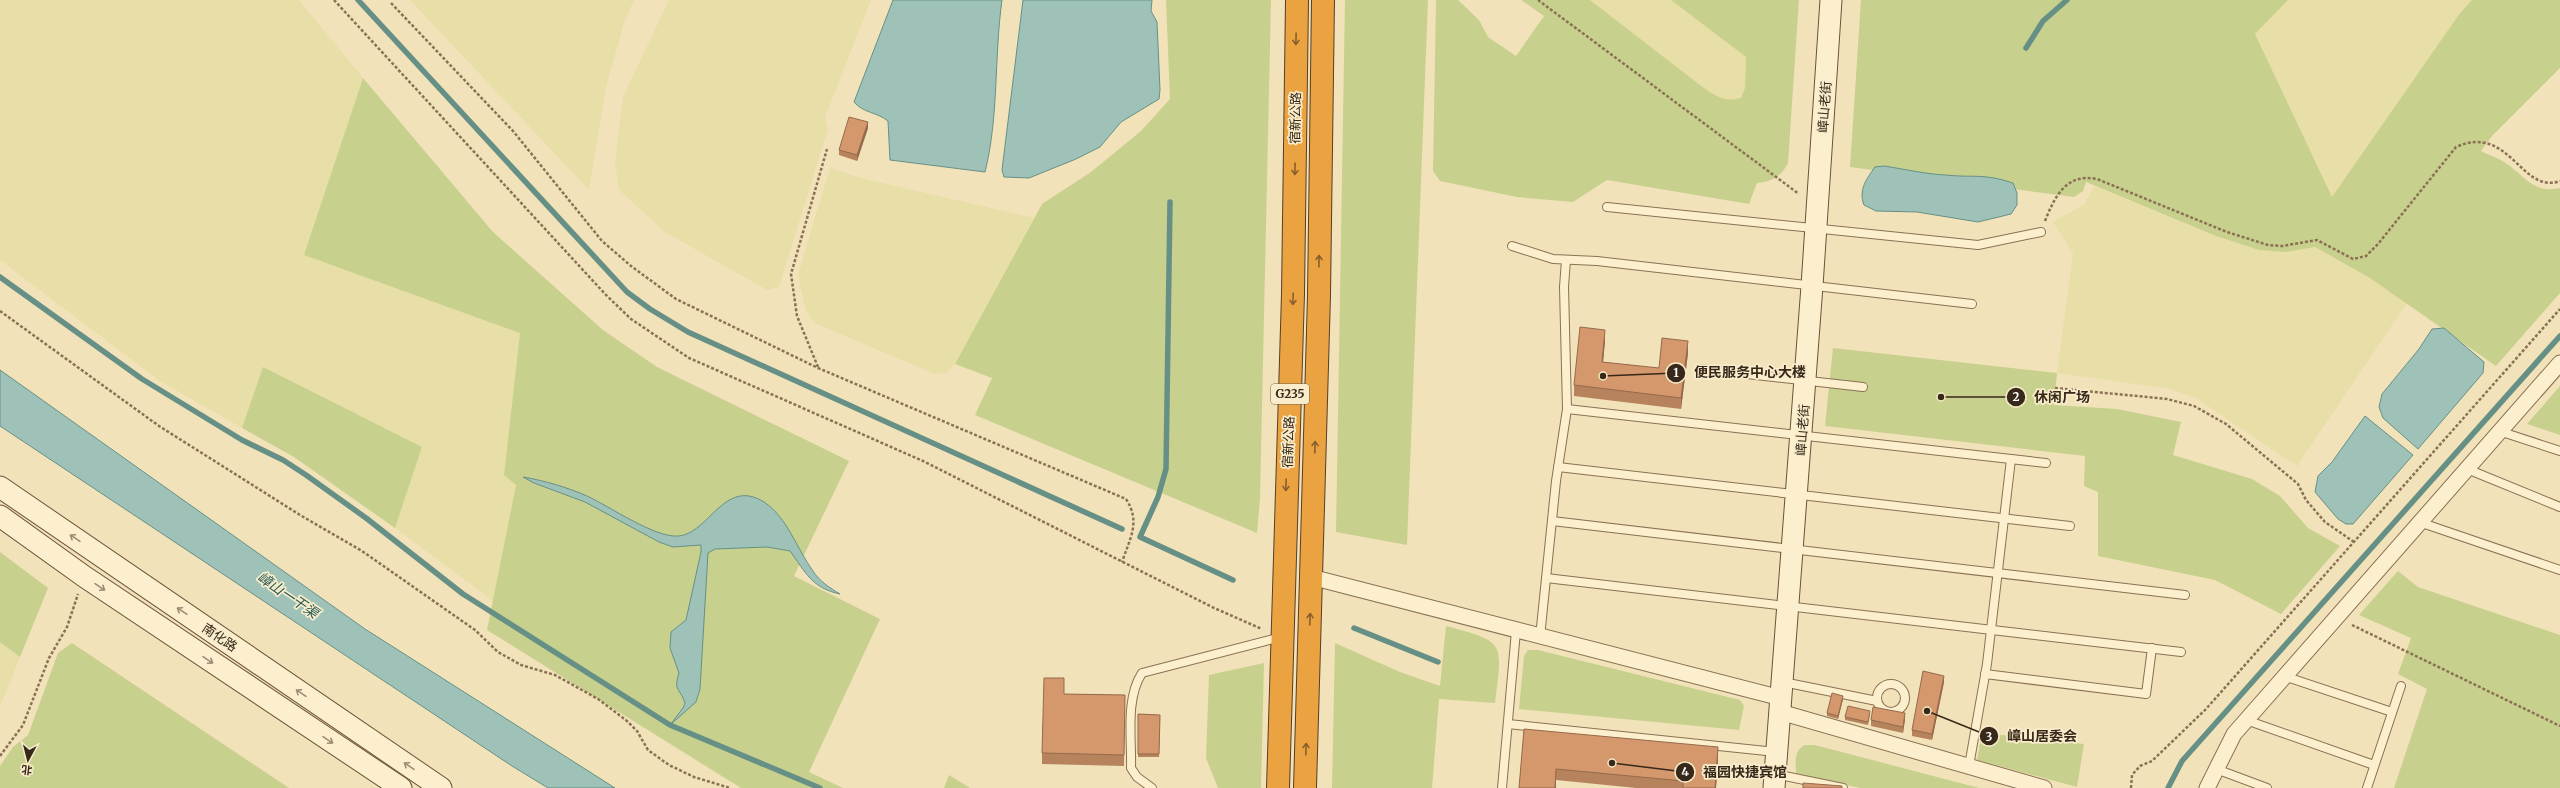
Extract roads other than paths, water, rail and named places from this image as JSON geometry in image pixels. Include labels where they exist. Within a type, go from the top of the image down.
[{"type":"highway","name":"宿新公路","points":[[1278,788],[1281,636],[1293,294],[1297,0]]},
{"type":"highway","name":"宿新公路","points":[[1305,788],[1319,295],[1323,0]]},
{"type":"main road","name":"嶂山老街","points":[[1774,781],[1797,495],[1818,207],[1831,0]]},
{"type":"main road","name":"南化路","points":[[0,487],[441,788]]},
{"type":"main road","name":"南化路","points":[[0,516],[84,577],[400,788]]},
{"type":"street","points":[[2207,788],[2234,734],[2335,616],[2560,363]]},
{"type":"street","points":[[1311,577],[1781,698],[1969,766],[2044,788]]},
{"type":"lane","points":[[1607,207],[1978,245],[2041,232]]},
{"type":"lane","points":[[1512,246],[1553,259],[1972,304]]},
{"type":"lane","points":[[1540,637],[1558,467],[1567,409],[1564,287],[1566,260]]},
{"type":"lane","points":[[1702,369],[1863,387]]},
{"type":"lane","points":[[1567,409],[2046,463]]},
{"type":"lane","points":[[2499,431],[2560,451]]},
{"type":"lane","points":[[1969,766],[1985,674],[2011,459]]},
{"type":"lane","points":[[1558,467],[2070,526]]},
{"type":"lane","points":[[2467,469],[2560,506]]},
{"type":"lane","points":[[1552,521],[2185,595]]},
{"type":"lane","points":[[2418,522],[2560,570]]},
{"type":"lane","points":[[1546,578],[2181,652]]},
{"type":"lane","points":[[1502,788],[1516,631]]},
{"type":"lane","points":[[1152,788],[1137,777],[1131,768],[1132,701],[1137,681],[1142,674],[1281,636]]},
{"type":"lane","points":[[1985,674],[2146,694],[2152,648]]},
{"type":"lane","points":[[2284,676],[2392,712]]},
{"type":"lane","points":[[2367,788],[2401,686]]},
{"type":"lane","points":[[1781,698],[1877,701]]},
{"type":"lane","points":[[2246,720],[2374,765]]},
{"type":"lane","points":[[1508,724],[1777,752]]},
{"type":"lane","points":[[2216,769],[2267,788]]},
{"type":"lane","points":[[1774,781],[1843,788]]},
{"type":"water","points":[[893,0],[1002,0],[992,130],[985,172],[890,160],[888,121],[858,106],[854,102]]},
{"type":"water","points":[[1023,0],[1152,0],[1151,11],[1157,22],[1160,90],[1159,99],[1121,122],[1100,147],[1076,159],[1029,178],[1004,177],[1002,170]]},
{"type":"water","points":[[1884,166],[1930,174],[1986,177],[2003,180],[2013,183],[2017,193],[2017,205],[2011,214],[1978,222],[1917,212],[1876,211],[1864,205],[1862,194],[1864,184],[1875,167]]},
{"type":"water","points":[[2444,328],[2484,362],[2483,373],[2418,449],[2383,418],[2379,407],[2382,394],[2419,349],[2432,329]]},
{"type":"water","name":"嶂山一干渠","points":[[0,370],[365,629],[615,788],[548,788],[512,766],[0,426]]},
{"type":"water","points":[[2365,416],[2413,455],[2353,524],[2346,524],[2338,519],[2315,492],[2318,476],[2332,462]]},
{"type":"water","points":[[523,477],[564,487],[587,496],[645,527],[668,535],[678,536],[689,533],[699,526],[727,501],[738,496],[750,496],[764,502],[772,508],[791,534],[815,575],[840,594],[816,584],[805,573],[790,551],[767,547],[715,549],[708,553],[700,689],[696,702],[670,725],[685,703],[677,686],[679,673],[670,648],[671,632],[686,620],[701,552],[701,545],[673,547],[659,542],[585,502],[534,483]]},
{"type":"waterway","points":[[358,0],[627,292],[650,309],[688,332],[1122,529]]},
{"type":"waterway","points":[[2026,48],[2043,21],[2067,0]]},
{"type":"waterway","points":[[1170,202],[1166,469],[1158,497],[1140,537],[1233,580]]},
{"type":"waterway","points":[[0,277],[142,379],[242,440],[283,460],[306,475],[366,518],[463,594],[670,725],[820,788]]},
{"type":"waterway","points":[[2168,788],[2182,761],[2560,336]]},
{"type":"waterway","points":[[1354,628],[1438,662]]},
{"type":"place","name":"便民服务中心大楼","points":[[1603,376]]},
{"type":"place","name":"休闲广场","points":[[1941,397]]},
{"type":"place","name":"嶂山居委会","points":[[1927,711]]},
{"type":"place","name":"福园快捷宾馆","points":[[1612,763]]}]
